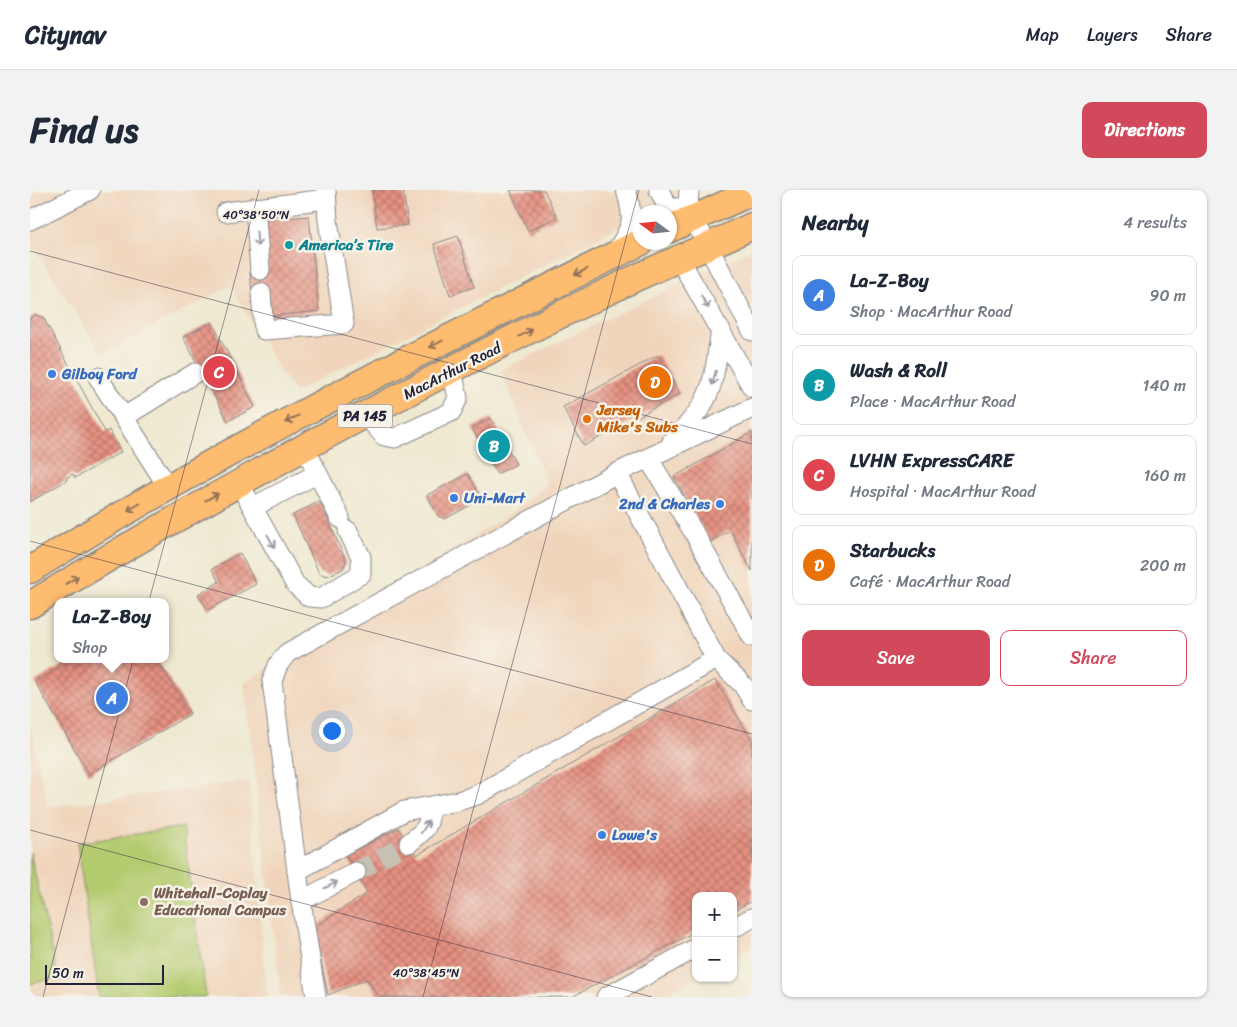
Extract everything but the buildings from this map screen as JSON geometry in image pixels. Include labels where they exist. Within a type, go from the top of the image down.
[{"type":"highway","points":[[677,221],[690,205],[752,192]]},
{"type":"highway","name":"MacArthur Road","points":[[30,605],[179,516],[366,415],[619,286],[752,226]]},
{"type":"highway","name":"MacArthur Road","points":[[30,570],[168,487],[421,352],[632,247]]},
{"type":"lane","points":[[30,220],[90,190]]},
{"type":"lane","points":[[614,256],[627,234],[634,215],[626,190]]},
{"type":"lane","points":[[658,190],[668,208],[690,205],[752,331]]},
{"type":"lane","points":[[226,212],[326,195],[344,324],[264,330],[261,293]]},
{"type":"lane","points":[[255,207],[260,270]]},
{"type":"lane","points":[[680,260],[752,388]]},
{"type":"lane","points":[[656,454],[694,418],[709,396],[716,372],[721,330]]},
{"type":"lane","points":[[366,415],[384,436],[396,438],[444,415],[455,407],[458,398],[452,371]]},
{"type":"lane","points":[[124,417],[195,373]]},
{"type":"lane","points":[[98,377],[168,487]]},
{"type":"lane","points":[[316,997],[272,681],[278,665],[288,654],[617,473],[752,408]]},
{"type":"lane","points":[[239,483],[295,584],[309,597],[321,598],[361,574],[362,557],[305,448]]},
{"type":"lane","points":[[656,454],[693,531],[752,637]]},
{"type":"lane","points":[[617,473],[716,659],[743,684],[752,700]]},
{"type":"lane","points":[[253,507],[317,474]]},
{"type":"lane","points":[[297,871],[404,811],[458,801],[477,795],[716,659]]},
{"type":"lane","points":[[409,844],[424,832],[430,819],[428,807]]},
{"type":"lane","points":[[301,900],[356,872]]},
{"type":"lane","points":[[737,926],[752,918]]},
{"type":"lane","points":[[606,997],[692,950]]},
{"type":"shaded area","points":[[30,190],[694,190],[663,205],[632,205],[632,221],[295,392],[278,368],[230,286],[102,354],[34,248],[30,245]]},
{"type":"shaded area","points":[[752,249],[752,948],[737,956],[737,892],[692,892],[692,980],[659,997],[281,997],[244,683],[520,507],[547,484],[501,370]]},
{"type":"shaded area","name":"Whitehall-Coplay Educational Campus","points":[[30,723],[48,807],[249,781],[267,997],[30,997]]},
{"type":"green space","points":[[183,827],[206,997],[99,997],[77,843]]},
{"type":"green space","points":[[30,852],[58,977],[30,984]]},
{"type":"tunnel","points":[[356,872],[409,843]]},
{"type":"place","name":"America’s Tire","points":[[289,245]]},
{"type":"place","name":"LVHN ExpressCARE","points":[[219,372]]},
{"type":"place","name":"Gilboy Ford","points":[[52,374]]},
{"type":"place","name":"Starbucks","points":[[655,382]]},
{"type":"place","name":"Jersey Mike's Subs","points":[[587,419]]},
{"type":"place","name":"Wash & Roll","points":[[494,446]]},
{"type":"place","name":"Uni-Mart","points":[[454,498]]},
{"type":"place","name":"2nd & Charles","points":[[720,504]]},
{"type":"place","name":"La-Z-Boy","points":[[112,698]]},
{"type":"place","name":"Lowe's","points":[[602,835]]},
{"type":"place","name":"Whitehall-Coplay Educational Campus","points":[[144,902]]}]
